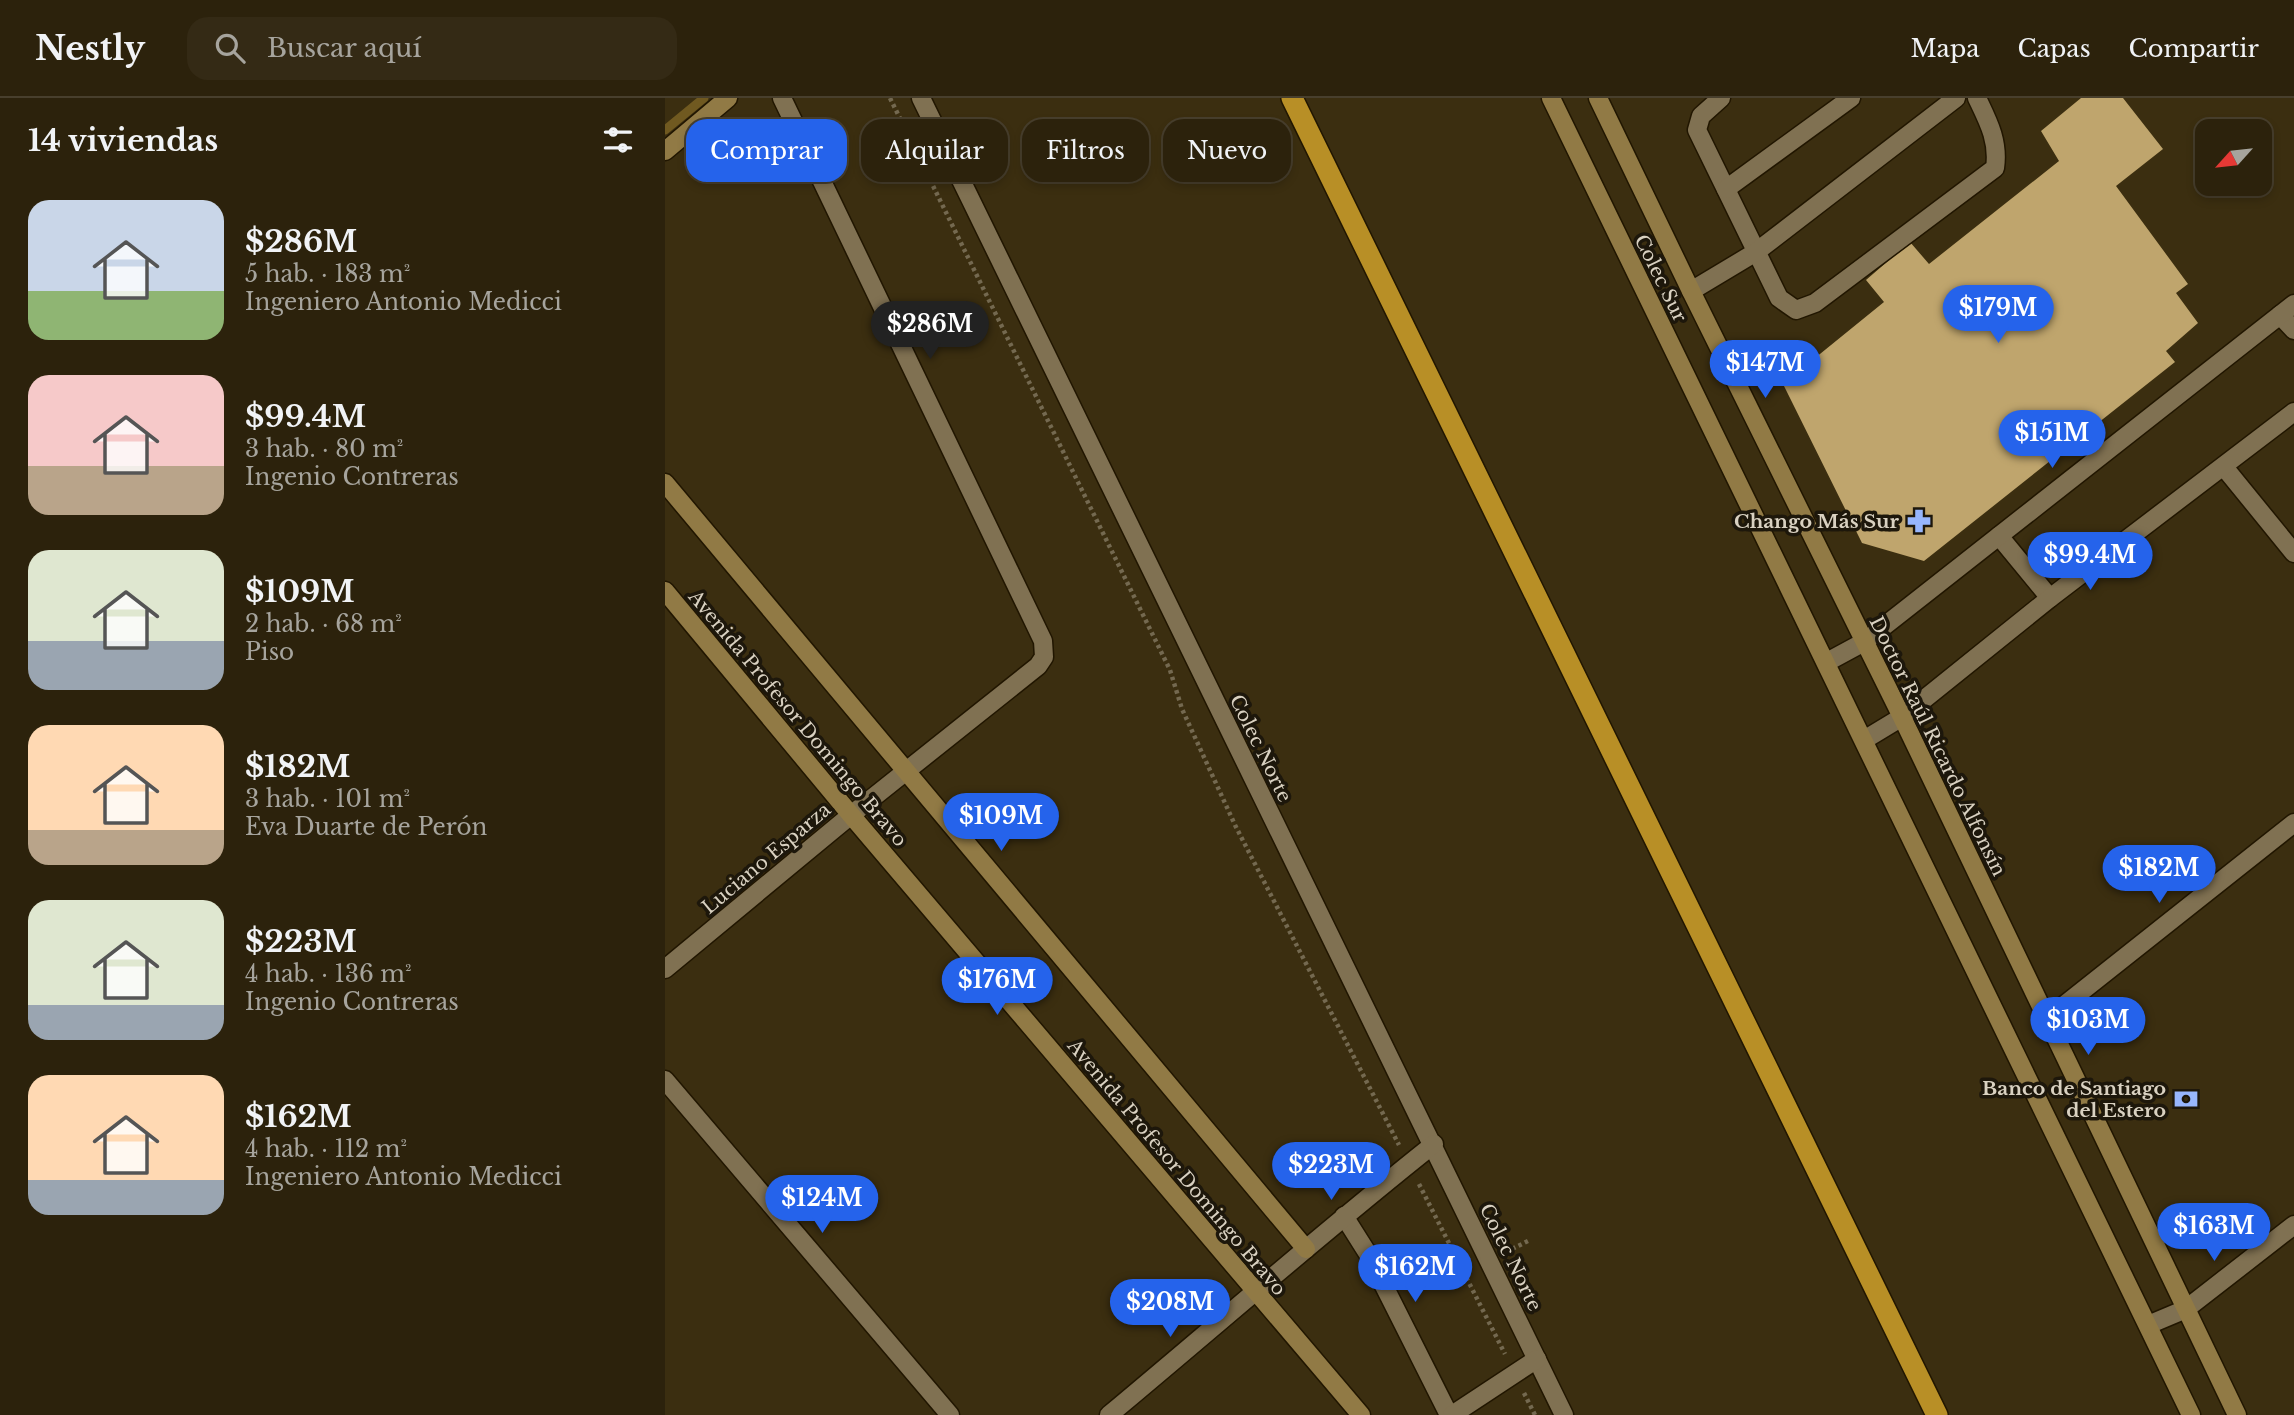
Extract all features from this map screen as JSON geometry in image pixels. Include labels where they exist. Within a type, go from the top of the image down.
[{"type":"highway","points":[[1291,98],[1937,1415]]},
{"type":"street","points":[[665,151],[728,98]]},
{"type":"street","name":"Luciano Esparza","points":[[665,969],[851,815],[1038,666],[1044,657],[1043,641],[782,98]]},
{"type":"street","name":"Colec Norte","points":[[921,98],[1565,1415]]},
{"type":"street","name":"Colec Sur","points":[[1551,98],[2191,1415]]},
{"type":"street","name":"Doctor Raúl Ricardo Alfonsín","points":[[1598,98],[1902,717],[2237,1415]]},
{"type":"street","points":[[1721,98],[1701,116],[1697,130],[1779,298],[1796,310],[1815,303],[1995,168],[1997,153],[1993,131],[1977,98]]},
{"type":"street","points":[[1726,189],[1851,98]]},
{"type":"street","points":[[1691,292],[1756,252],[1956,98]]},
{"type":"street","points":[[1826,662],[1864,642],[2287,309],[2294,330]]},
{"type":"street","points":[[1864,740],[1902,717],[2050,598],[2294,412]]},
{"type":"street","points":[[2224,467],[2294,553]]},
{"type":"street","points":[[665,483],[1307,1249]]},
{"type":"street","points":[[1999,536],[2050,598]]},
{"type":"street","name":"Avenida Profesor Domingo Bravo","points":[[665,591],[851,815],[1361,1415]]},
{"type":"street","points":[[2048,1018],[2294,823]]},
{"type":"street","points":[[665,1080],[950,1415]]},
{"type":"street","points":[[1109,1415],[1433,1144]]},
{"type":"street","points":[[1344,1216],[1369,1254],[1450,1415],[1537,1359]]},
{"type":"street","points":[[2148,1325],[2186,1309],[2294,1225]]},
{"type":"path","points":[[890,98],[1170,670],[1182,709],[1235,825],[1535,1415]]},
{"type":"building","points":[[2081,98],[2123,98],[2163,149],[2116,186],[2188,284],[2176,293],[2198,323],[2166,351],[2175,362],[1924,561],[1862,543],[1783,384],[1884,302],[1866,280],[1910,242],[1929,264],[2059,161],[2041,131]]},
{"type":"waterway","points":[[665,130],[704,98]]},
{"type":"place","name":"Chango Más Sur","points":[[1919,521]]},
{"type":"place","name":"Banco de Santiago del Estero","points":[[2186,1099]]}]
